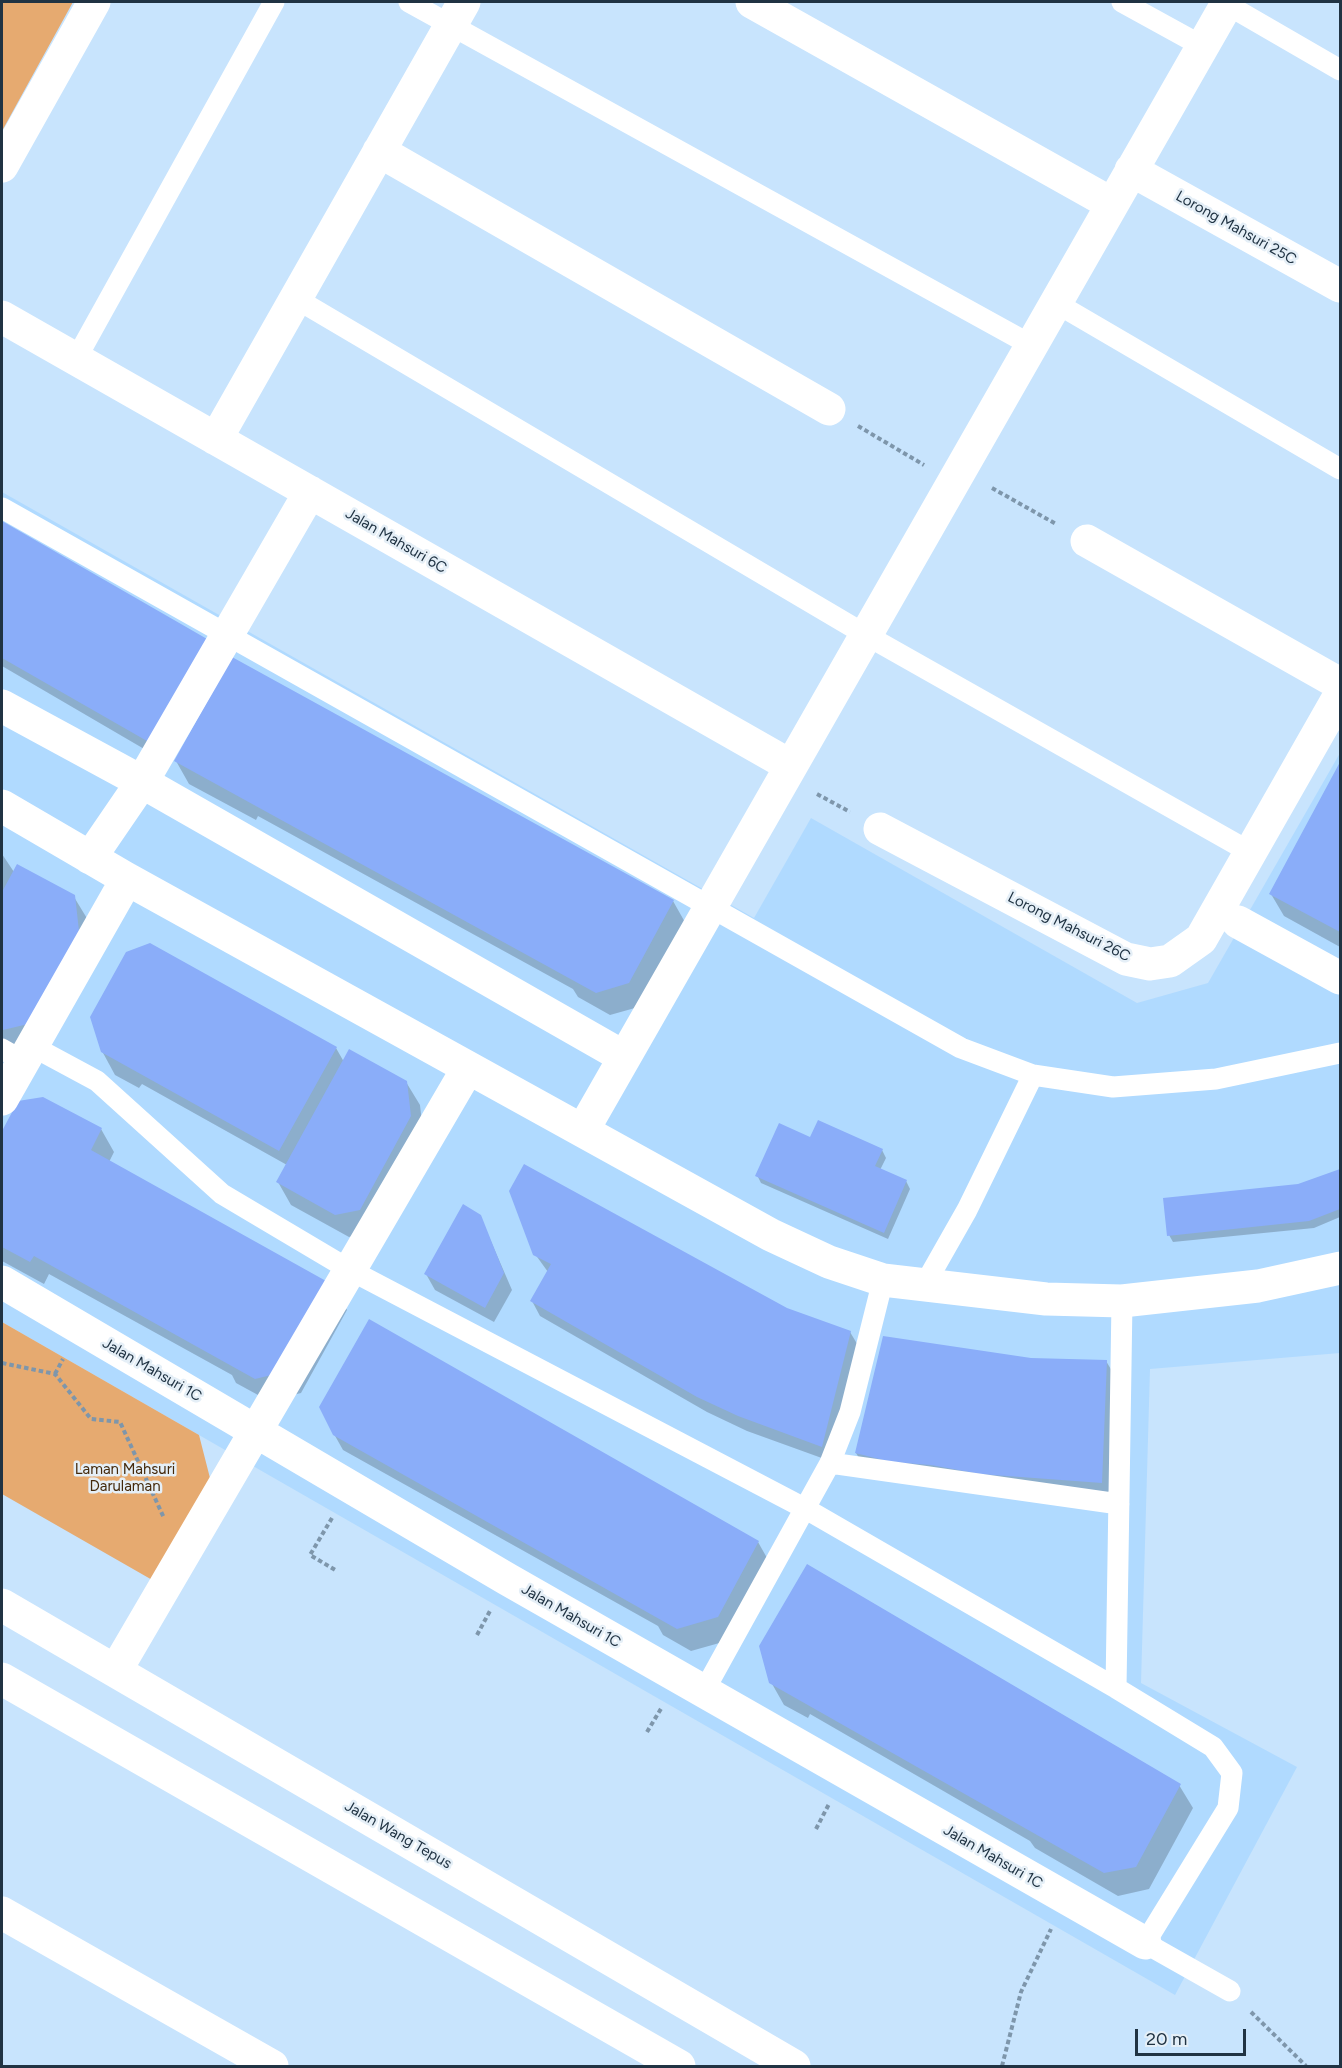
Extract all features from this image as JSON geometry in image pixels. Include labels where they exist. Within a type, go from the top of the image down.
[{"type":"street","points":[[2,166],[94,2]]},
{"type":"street","points":[[752,2],[1112,204]]},
{"type":"street","points":[[583,1130],[1227,3]]},
{"type":"street","points":[[216,439],[457,13]]},
{"type":"street","points":[[379,151],[828,409]]},
{"type":"street","name":"Lorong Mahsuri 25C","points":[[1131,170],[1341,286]]},
{"type":"street","name":"Jalan Mahsuri 6C","points":[[2,317],[310,492],[788,771]]},
{"type":"street","points":[[90,858],[142,782],[310,492]]},
{"type":"street","points":[[1087,541],[1341,684]]},
{"type":"street","name":"Lorong Mahsuri 26C","points":[[880,829],[1126,959],[1150,964],[1170,961],[1201,939],[1341,695]]},
{"type":"street","points":[[2,706],[142,782],[624,1057]]},
{"type":"street","points":[[2,806],[127,879],[468,1068],[771,1235],[829,1262],[883,1280],[1046,1299],[1122,1301],[1258,1286],[1341,1268]]},
{"type":"street","points":[[2,1099],[19,1052],[127,879]]},
{"type":"street","points":[[1238,922],[1341,978]]},
{"type":"street","points":[[117,1670],[468,1068]]},
{"type":"street","name":"Jalan Mahsuri 1C","points":[[2,1282],[507,1579],[1145,1943]]},
{"type":"street","name":"Jalan Wang Tepus","points":[[2,1605],[794,2067]]},
{"type":"street","points":[[2,1679],[679,2067]]},
{"type":"street","points":[[2,1914],[272,2067]]},
{"type":"lane","points":[[76,359],[274,2]]},
{"type":"lane","points":[[409,2],[457,13],[1031,345]]},
{"type":"lane","points":[[1122,2],[1202,46]]},
{"type":"lane","points":[[1227,3],[1341,70]]},
{"type":"lane","points":[[296,298],[866,635],[1250,852]]},
{"type":"lane","points":[[1056,303],[1341,469]]},
{"type":"lane","points":[[2,508],[961,1048],[1034,1075],[1113,1087],[1216,1079],[1341,1053]]},
{"type":"lane","points":[[19,1052],[97,1081],[222,1194],[350,1270],[806,1509],[1214,1747],[1232,1773],[1228,1808],[1145,1943],[1230,1991]]},
{"type":"lane","points":[[925,1284],[966,1210],[1034,1075]]},
{"type":"lane","points":[[704,1691],[830,1463],[850,1412],[883,1280]]},
{"type":"lane","points":[[1116,1688],[1122,1301]]},
{"type":"lane","points":[[830,1463],[1119,1504]]},
{"type":"path","points":[[828,409],[1087,541]]},
{"type":"path","points":[[788,771],[880,829]]},
{"type":"path","points":[[2,1363],[55,1374],[91,1419],[120,1422],[162,1517],[195,1535]]},
{"type":"path","points":[[337,1571],[310,1555],[351,1486]]},
{"type":"path","points":[[1002,2067],[1021,1992],[1066,1898]]},
{"type":"path","points":[[1230,1991],[1306,2067]]},
{"type":"shaded area","points":[[2,492],[754,918],[811,818],[1137,1003],[1208,983],[1340,753],[1340,1353],[1150,1369],[1141,1683],[1297,1767],[1175,1995],[2,1322]]},
{"type":"green space","points":[[2,2],[73,2],[2,131]]},
{"type":"green space","name":"Laman Mahsuri Darulaman","points":[[2,1322],[199,1435],[211,1482],[154,1581],[2,1494]]},
{"type":"building","points":[[2,521],[214,643],[154,745],[2,658]]},
{"type":"building","points":[[232,657],[674,900],[629,983],[596,993],[174,761]]},
{"type":"building","points":[[1340,762],[1340,932],[1269,894]]},
{"type":"building","points":[[17,864],[75,895],[79,931],[28,1024],[3,1030],[2,892]]},
{"type":"building","points":[[150,943],[337,1047],[279,1151],[101,1052],[90,1017],[126,952]]},
{"type":"building","points":[[349,1049],[407,1081],[411,1116],[360,1210],[335,1215],[276,1182]]},
{"type":"building","points":[[43,1097],[102,1128],[91,1150],[335,1286],[288,1371],[255,1379],[34,1256],[30,1262],[2,1247],[2,1131],[18,1101]]},
{"type":"building","points":[[818,1120],[883,1149],[875,1166],[907,1180],[884,1233],[755,1176],[779,1123],[810,1137]]},
{"type":"building","points":[[524,1164],[787,1308],[851,1331],[822,1447],[738,1416],[697,1397],[530,1301],[551,1264],[533,1255],[509,1191]]},
{"type":"building","points":[[1340,1169],[1340,1209],[1309,1221],[1167,1236],[1163,1198],[1298,1184]]},
{"type":"building","points":[[463,1204],[481,1215],[504,1273],[485,1308],[424,1274]]},
{"type":"building","points":[[369,1319],[759,1541],[718,1617],[677,1629],[333,1435],[319,1407]]},
{"type":"building","points":[[883,1336],[1031,1358],[1107,1360],[1102,1483],[980,1474],[931,1465],[891,1462],[855,1453]]},
{"type":"building","points":[[807,1564],[1181,1784],[1136,1867],[1104,1873],[769,1683],[759,1646]]}]
